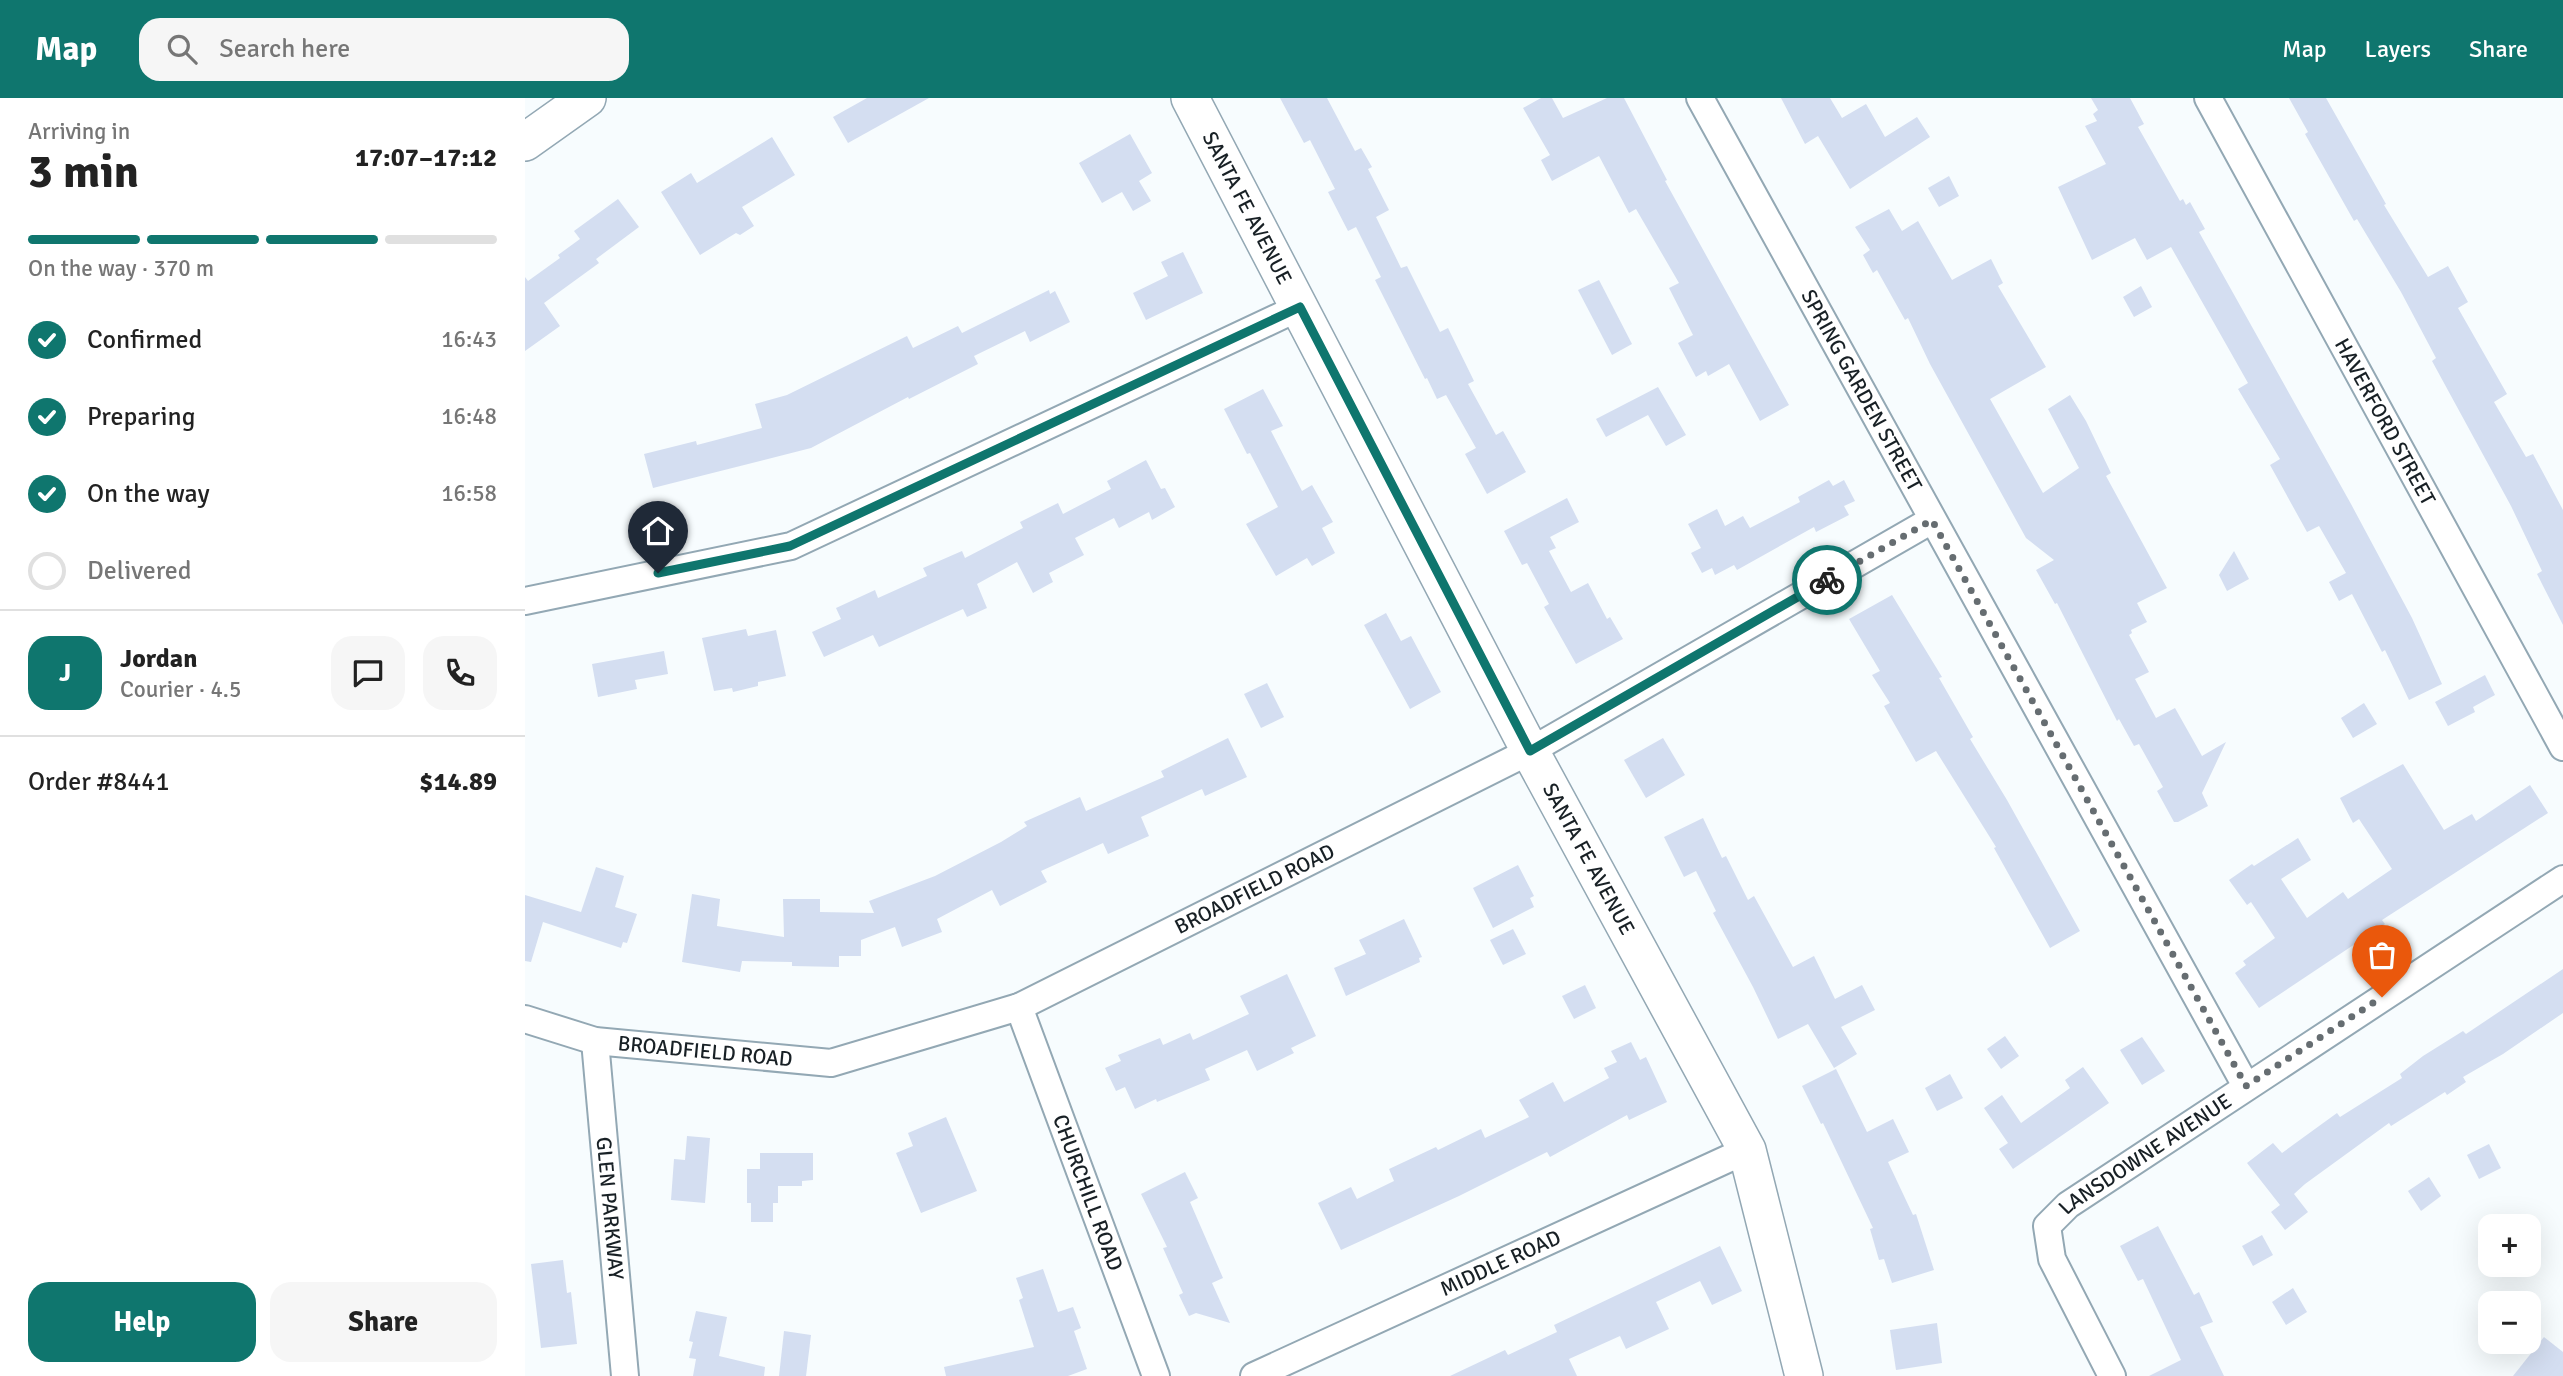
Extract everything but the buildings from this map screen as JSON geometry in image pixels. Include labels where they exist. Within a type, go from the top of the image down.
[{"type":"main road","points":[[525,142],[587,98]]},
{"type":"main road","name":"SANTA FE AVENUE","points":[[1190,98],[1530,751],[1747,1150],[1804,1376]]},
{"type":"street","name":"SPRING GARDEN STREET","points":[[1700,98],[2246,1086]]},
{"type":"street","name":"HAVERFORD STREET","points":[[2208,98],[2563,747]]},
{"type":"street","points":[[525,601],[790,546],[1300,307]]},
{"type":"street","name":"BROADFIELD ROAD","points":[[525,1019],[595,1041],[831,1063],[1020,1007],[1530,751],[1932,520]]},
{"type":"street","name":"LANSDOWNE AVENUE","points":[[2112,1376],[2052,1259],[2047,1226],[2067,1205],[2563,879]]},
{"type":"street","name":"CHURCHILL ROAD","points":[[1020,1007],[1156,1376]]},
{"type":"street","name":"GLEN PARKWAY","points":[[595,1041],[625,1376]]},
{"type":"street","name":"MIDDLE ROAD","points":[[1254,1376],[1747,1150]]},
{"type":"way so far","points":[[1827,580],[1932,520],[2246,1086],[2382,997]]},
{"type":"route","points":[[658,573],[790,546],[1300,307],[1530,751],[1827,580]]}]
